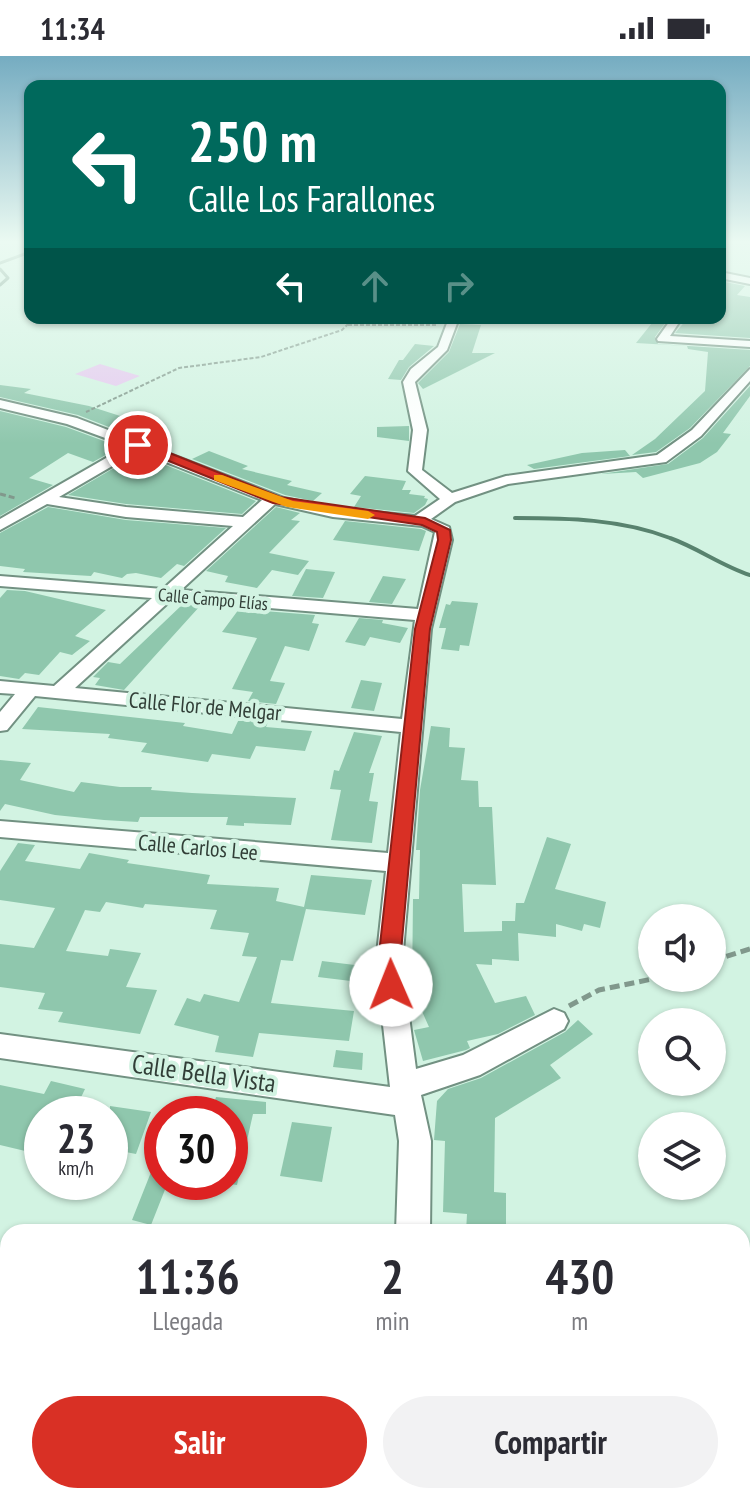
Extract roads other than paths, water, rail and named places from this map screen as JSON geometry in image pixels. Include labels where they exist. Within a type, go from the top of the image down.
[{"type":"street","points":[[450,499],[415,471],[420,430],[409,382],[415,372],[439,353],[452,324]]},
{"type":"street","points":[[673,324],[662,339],[750,344]]},
{"type":"street","points":[[427,523],[450,499],[518,477],[661,459],[678,448],[726,404],[750,373]]},
{"type":"street","points":[[0,404],[70,420],[272,499],[305,507],[427,523],[443,530],[444,540],[426,615],[410,726],[389,963],[398,1050],[415,1141],[413,1224]]},
{"type":"street","points":[[0,525],[138,445]]},
{"type":"street","points":[[44,499],[113,511],[247,522]]},
{"type":"street","points":[[59,692],[272,499]]},
{"type":"street","name":"Calle Campo Elías","points":[[0,581],[426,615]]},
{"type":"street","name":"Calle Flor de Melgar","points":[[0,687],[410,726]]},
{"type":"street","points":[[0,725],[30,690]]},
{"type":"street","name":"Calle Carlos Lee","points":[[0,829],[397,863]]},
{"type":"street","points":[[407,1094],[470,1066],[554,1021]]},
{"type":"street","name":"Calle Bella Vista","points":[[0,1046],[407,1094]]},
{"type":"waterway","points":[[515,518],[574,519],[632,527],[680,542],[750,575]]}]
